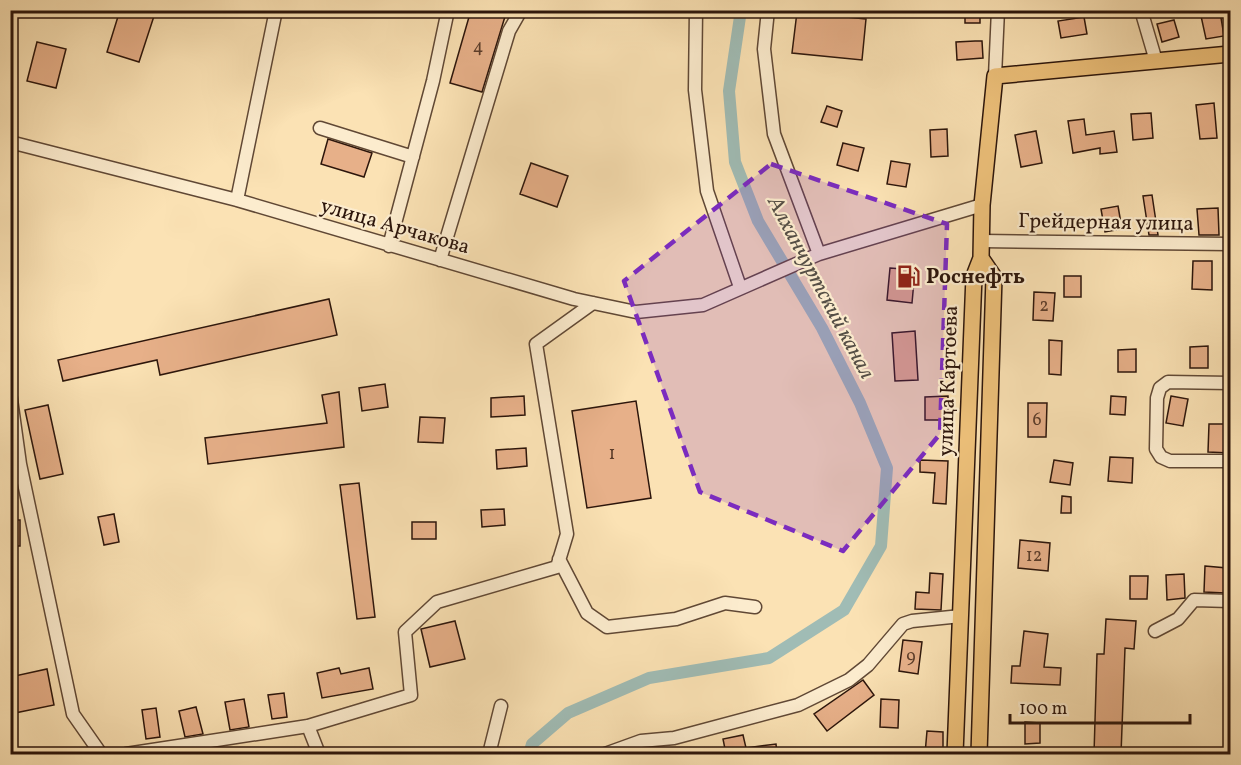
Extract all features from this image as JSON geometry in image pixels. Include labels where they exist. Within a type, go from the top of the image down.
[{"type":"main road","points":[[981,258],[982,205],[995,76],[1230,54]]},
{"type":"main road","name":"улица Картоева","points":[[955,754],[974,276],[981,258]]},
{"type":"main road","name":"улица Картоева","points":[[979,754],[994,277],[981,258]]},
{"type":"street","points":[[237,200],[276,10]]},
{"type":"street","points":[[389,246],[448,10]]},
{"type":"street","points":[[440,260],[509,31],[521,10]]},
{"type":"street","points":[[696,10],[695,90],[707,191],[740,287]]},
{"type":"street","points":[[768,10],[764,49],[774,134],[819,254],[982,205]]},
{"type":"street","points":[[995,76],[998,10]]},
{"type":"street","points":[[1141,10],[1156,61]]},
{"type":"street","points":[[320,128],[413,157]]},
{"type":"street","points":[[10,157],[11,142]]},
{"type":"street","name":"улица Арчакова","points":[[11,142],[237,200],[389,246],[593,303],[636,312],[703,305],[819,254]]},
{"type":"street","name":"Грейдерная улица","points":[[982,241],[1230,244]]},
{"type":"street","points":[[126,754],[308,726],[411,695],[405,632],[437,602],[557,567],[567,534],[536,344],[593,303]]},
{"type":"street","points":[[1230,383],[1168,382],[1160,388],[1157,398],[1156,449],[1161,457],[1170,461],[1230,461]]},
{"type":"street","points":[[10,392],[16,465],[74,714],[101,754]]},
{"type":"street","points":[[559,559],[587,613],[607,627],[676,620],[724,603],[755,607]]},
{"type":"street","points":[[1155,631],[1178,619],[1194,600],[1230,601]]},
{"type":"street","points":[[605,754],[641,741],[674,738],[798,705],[849,680],[868,665],[903,624],[961,616]]},
{"type":"street","points":[[489,754],[501,706]]},
{"type":"street","points":[[308,726],[319,754]]},
{"type":"highlighted area","points":[[771,164],[947,224],[940,434],[843,551],[700,492],[624,281]]},
{"type":"building","points":[[120,10],[156,10],[139,62],[107,52]]},
{"type":"building","points":[[471,10],[507,10],[482,92],[450,83]]},
{"type":"building","points":[[965,10],[980,10],[980,23],[965,23]]},
{"type":"building","points":[[797,12],[866,19],[862,60],[792,53]]},
{"type":"building","points":[[1220,12],[1224,36],[1206,39],[1201,16]]},
{"type":"building","points":[[1084,17],[1087,34],[1061,38],[1058,21]]},
{"type":"building","points":[[1174,20],[1179,37],[1162,42],[1157,24]]},
{"type":"building","points":[[982,41],[983,58],[957,60],[956,42]]},
{"type":"building","points":[[37,42],[66,49],[56,88],[27,81]]},
{"type":"building","points":[[1214,103],[1217,138],[1200,139],[1196,105]]},
{"type":"building","points":[[827,106],[842,111],[837,127],[821,122]]},
{"type":"building","points":[[1151,113],[1153,138],[1133,140],[1131,114]]},
{"type":"building","points":[[1084,119],[1086,135],[1114,131],[1117,152],[1100,154],[1100,148],[1073,153],[1068,121]]},
{"type":"building","points":[[947,129],[948,156],[931,157],[930,130]]},
{"type":"building","points":[[1036,131],[1042,163],[1021,167],[1015,135]]},
{"type":"building","points":[[328,139],[372,153],[364,177],[321,164]]},
{"type":"building","points":[[843,143],[864,148],[858,171],[837,165]]},
{"type":"building","points":[[891,161],[910,164],[906,187],[887,184]]},
{"type":"building","points":[[531,163],[568,176],[557,207],[520,194]]},
{"type":"building","points":[[1152,195],[1158,235],[1149,235],[1143,196]]},
{"type":"building","points":[[1118,206],[1122,229],[1105,232],[1101,209]]},
{"type":"building","points":[[1218,208],[1219,235],[1199,235],[1197,209]]},
{"type":"building","points":[[1193,261],[1212,261],[1212,290],[1192,289]]},
{"type":"building","points":[[890,268],[915,270],[912,303],[887,300]]},
{"type":"building","points":[[1064,276],[1081,276],[1081,297],[1064,297]]},
{"type":"building","points":[[1034,292],[1055,293],[1053,321],[1033,320]]},
{"type":"building","points":[[329,299],[337,335],[160,375],[157,360],[63,381],[58,360]]},
{"type":"building","points":[[915,331],[918,380],[895,381],[892,333]]},
{"type":"building","points":[[1049,340],[1062,341],[1061,375],[1049,374]]},
{"type":"building","points":[[1208,346],[1208,368],[1190,368],[1190,347]]},
{"type":"building","points":[[1136,349],[1136,372],[1118,372],[1118,350]]},
{"type":"building","points":[[385,384],[388,407],[362,411],[359,388]]},
{"type":"building","points":[[339,392],[344,447],[208,464],[205,438],[327,423],[322,395]]},
{"type":"building","points":[[524,396],[525,415],[491,417],[491,398]]},
{"type":"building","points":[[948,396],[948,420],[925,420],[925,397]]},
{"type":"building","points":[[1111,396],[1126,397],[1125,415],[1110,414]]},
{"type":"building","points":[[1171,396],[1188,399],[1183,426],[1166,423]]},
{"type":"building","points":[[636,401],[651,498],[587,508],[572,411]]},
{"type":"building","points":[[1028,403],[1047,403],[1046,437],[1028,437]]},
{"type":"building","points":[[48,405],[63,474],[40,479],[25,410]]},
{"type":"building","points":[[420,417],[445,418],[443,443],[418,442]]},
{"type":"building","points":[[1209,424],[1230,424],[1230,453],[1208,452]]},
{"type":"building","points":[[526,448],[527,466],[497,469],[496,450]]},
{"type":"building","points":[[1110,457],[1133,458],[1132,483],[1108,481]]},
{"type":"building","points":[[920,460],[948,461],[946,504],[933,503],[935,473],[920,472]]},
{"type":"building","points":[[1054,460],[1073,463],[1070,485],[1050,482]]},
{"type":"building","points":[[359,483],[375,617],[357,619],[340,485]]},
{"type":"building","points":[[1062,496],[1071,497],[1071,513],[1061,513]]},
{"type":"building","points":[[504,509],[505,525],[482,527],[481,510]]},
{"type":"building","points":[[114,514],[119,542],[104,545],[98,517]]},
{"type":"building","points":[[10,520],[20,520],[20,546],[10,546]]},
{"type":"building","points":[[412,522],[436,522],[436,539],[412,539]]},
{"type":"building","points":[[1020,540],[1050,543],[1048,571],[1018,568]]},
{"type":"building","points":[[1205,566],[1227,568],[1225,593],[1204,592]]},
{"type":"building","points":[[930,573],[943,574],[941,610],[915,609],[916,592],[929,593]]},
{"type":"building","points":[[1184,574],[1185,598],[1167,600],[1166,575]]},
{"type":"building","points":[[1130,576],[1148,576],[1147,599],[1130,599]]},
{"type":"building","points":[[1106,619],[1136,621],[1134,649],[1125,648],[1121,754],[1094,754],[1097,654],[1104,654]]},
{"type":"building","points":[[455,621],[465,659],[430,667],[421,629]]},
{"type":"building","points":[[1024,631],[1048,634],[1044,667],[1061,668],[1060,685],[1011,683],[1012,666],[1020,666]]},
{"type":"building","points":[[903,640],[922,642],[918,674],[899,671]]},
{"type":"building","points":[[339,668],[341,674],[369,668],[373,689],[322,698],[317,673]]},
{"type":"building","points":[[47,669],[54,705],[10,714],[10,677]]},
{"type":"building","points":[[863,680],[874,695],[827,731],[814,714]]},
{"type":"building","points":[[284,693],[287,717],[272,719],[268,695]]},
{"type":"building","points":[[244,699],[249,727],[230,730],[225,702]]},
{"type":"building","points":[[881,699],[899,700],[898,728],[880,727]]},
{"type":"building","points":[[196,707],[203,734],[185,737],[179,711]]},
{"type":"building","points":[[156,708],[160,737],[146,739],[142,710]]},
{"type":"building","points":[[1025,722],[1040,723],[1040,743],[1025,744]]},
{"type":"building","points":[[927,731],[943,732],[943,754],[925,754]]},
{"type":"building","points":[[743,735],[746,748],[776,744],[777,754],[726,754],[723,739]]},
{"type":"waterway","name":"Алханчуртский канал","points":[[529,754],[532,744],[568,713],[649,678],[769,658],[844,610],[881,546],[887,468],[860,403],[822,328],[758,221],[735,162],[729,91],[741,10]]},
{"type":"place","name":"Роснефть","points":[[908,277]]}]
